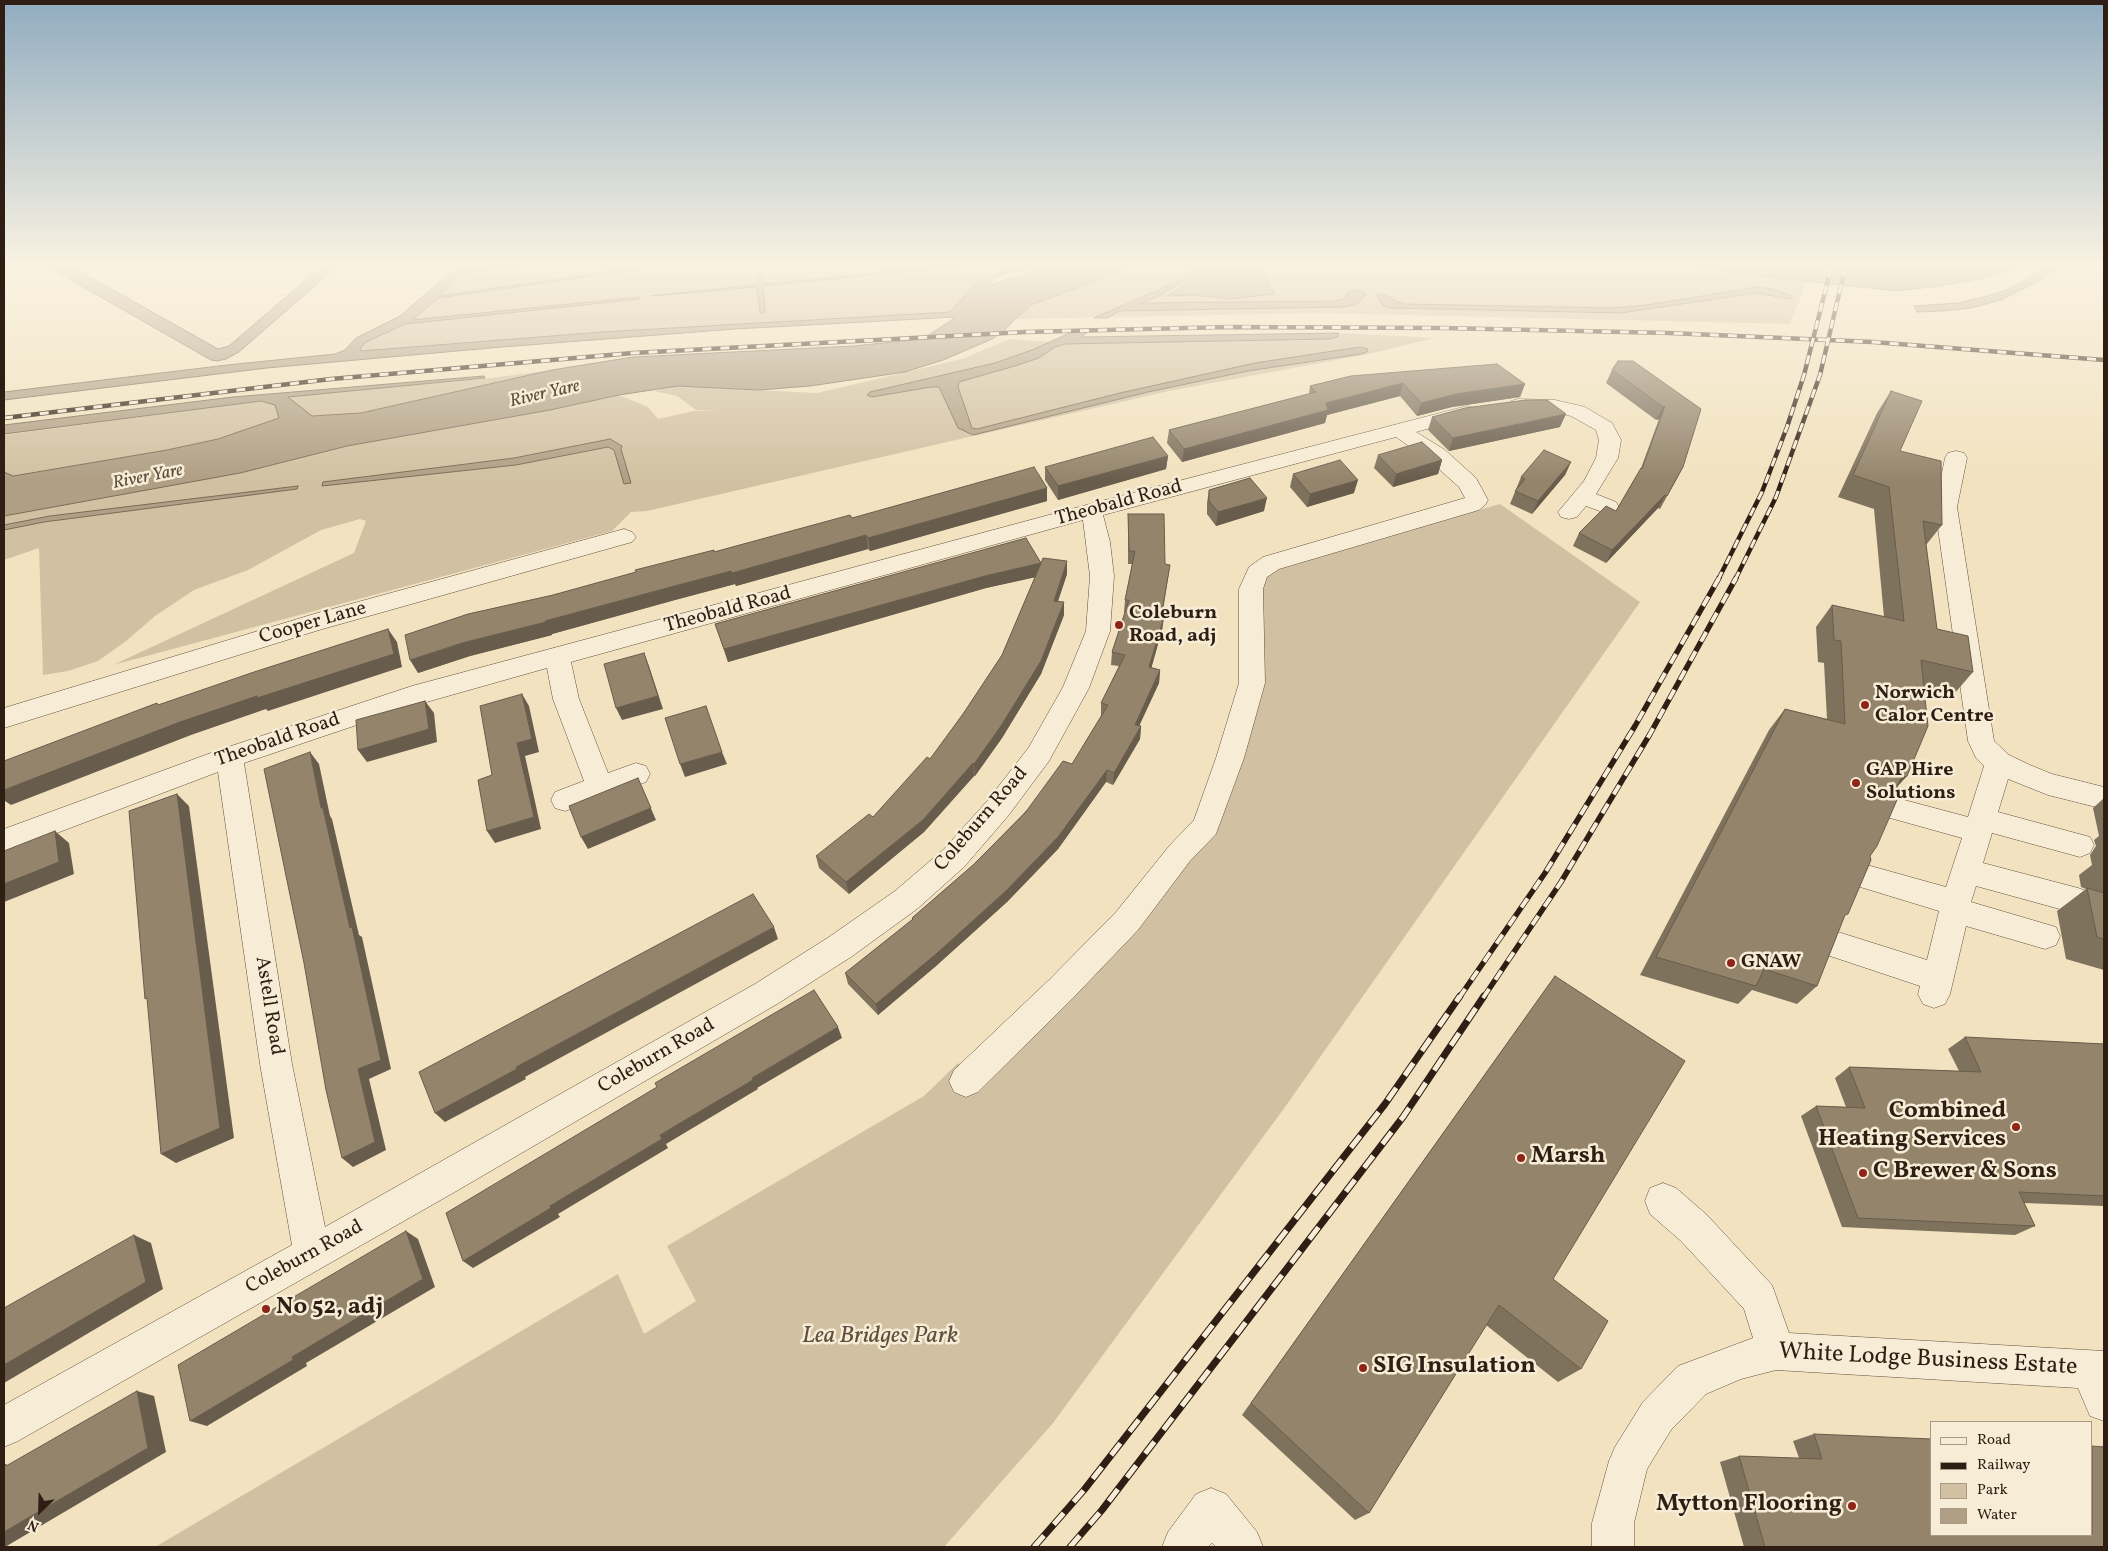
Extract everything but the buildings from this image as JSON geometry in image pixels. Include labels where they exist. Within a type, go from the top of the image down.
[{"type":"street","name":"Theobald Road","points":[[4,841],[229,757],[403,699],[1090,511],[1459,413],[1521,405],[1555,406],[1578,411],[1605,427],[1610,440],[1607,458],[1593,484],[1576,504],[1608,507]]},
{"type":"street","points":[[966,1081],[1061,989],[1127,921],[1180,853],[1206,826],[1230,758],[1252,683],[1251,589],[1257,572],[1271,563],[1470,505],[1477,500],[1468,483],[1437,455],[1399,429]]},
{"type":"street","points":[[1956,458],[1946,507],[1981,741],[1986,751],[1999,763],[2020,773],[2048,784],[2104,798]]},
{"type":"street","name":"Coleburn Road","points":[[4,1427],[312,1254],[766,994],[840,947],[906,900],[954,858],[998,808],[1039,754],[1076,688],[1098,631],[1102,576],[1094,519],[1090,511]]},
{"type":"street","name":"Cooper Lane","points":[[4,718],[314,623],[624,537]]},
{"type":"street","points":[[558,658],[566,699],[600,787]]},
{"type":"street","name":"Astell Road","points":[[229,757],[276,1064],[312,1254]]},
{"type":"street","points":[[1838,944],[1936,985],[1955,907],[1999,763]]},
{"type":"street","points":[[565,800],[636,774]]},
{"type":"street","points":[[1893,808],[2080,845]]},
{"type":"street","points":[[1966,871],[2078,901]]},
{"type":"street","points":[[1867,877],[2045,936]]},
{"type":"street","points":[[1664,1201],[1694,1228],[1758,1298],[1776,1352]]},
{"type":"street","name":"White Lodge Business Estate","points":[[1613,1547],[1613,1523],[1629,1461],[1657,1416],[1692,1380],[1741,1360],[1776,1352],[2099,1380]]},
{"type":"street","points":[[1183,1547],[1211,1509],[1242,1547]]},
{"type":"green space","points":[[378,336],[546,336],[361,351],[366,342]]},
{"type":"green space","points":[[1337,337],[1435,338],[1369,354],[1169,391],[647,511],[631,512],[612,531],[113,665],[354,553],[366,521],[360,519],[321,530],[248,570],[194,590],[155,616],[126,641],[98,661],[68,671],[43,675],[39,548],[4,560],[4,516],[240,473],[347,446],[550,410],[619,395],[648,407],[658,419],[694,411],[718,411],[696,410],[677,396],[654,391],[677,386],[817,393],[962,359],[1010,339],[1062,343]]},
{"type":"green space","points":[[552,370],[361,413],[280,419],[226,437],[167,450],[4,477],[4,435],[287,396],[483,379]]},
{"type":"green space","name":"Lea Bridges Park","points":[[1500,504],[1640,602],[1285,1107],[1053,1423],[944,1547],[155,1547],[618,1274],[644,1334],[696,1301],[667,1246],[924,1096],[958,1063],[972,1077],[1215,816],[1263,580],[1279,567]]},
{"type":"water","points":[[170,336],[196,336],[218,349],[229,346],[240,336],[257,336],[239,352],[226,359],[211,360]]},
{"type":"water","points":[[378,336],[366,342],[361,351],[546,336],[639,336],[267,368],[4,400],[4,392],[335,354],[345,350],[356,338]]},
{"type":"water","name":"River Yare","points":[[927,336],[996,336],[943,360],[905,372],[810,386],[759,390],[678,386],[619,395],[550,410],[347,446],[240,473],[4,516],[4,472],[13,476],[167,450],[218,439],[279,418],[275,405],[261,401],[4,434],[4,425],[233,397],[484,376],[485,378],[288,397],[312,416],[361,413],[552,370],[633,357],[854,346],[923,339]]},
{"type":"water","points":[[1062,336],[1337,336],[1329,339],[1065,344],[1055,347],[1039,358],[959,382],[958,387],[972,428],[977,429],[1120,393],[1255,363],[1360,347],[1368,349],[1367,352],[1361,354],[1248,371],[1148,392],[973,435],[958,428],[939,387],[872,397],[867,395],[870,392],[995,363],[1032,350]]},
{"type":"water","points":[[610,439],[622,446],[621,449],[631,483],[624,484],[614,450],[608,447],[516,465],[322,486],[323,482],[514,458]]},
{"type":"water","points":[[298,486],[297,489],[44,522],[4,530],[4,525],[50,516]]},
{"type":"railway","points":[[4,418],[331,379],[633,353],[943,336]]},
{"type":"railway","points":[[1746,336],[1813,339]]},
{"type":"railway","points":[[1719,578],[1762,492],[1787,427],[1804,375],[1813,339]]},
{"type":"railway","points":[[1813,339],[1828,340]]},
{"type":"railway","points":[[1736,578],[1776,497],[1820,375],[1828,340]]},
{"type":"railway","points":[[1828,340],[2104,360]]},
{"type":"railway","points":[[1459,998],[1545,873],[1635,726],[1719,578]]},
{"type":"railway","points":[[1483,998],[1561,882],[1650,734],[1736,578]]},
{"type":"railway","points":[[1034,1547],[1084,1490],[1385,1104],[1460,996]]},
{"type":"railway","points":[[1070,1547],[1102,1510],[1403,1117],[1484,996]]},
{"type":"place","name":"Coleburn Road, adj","points":[[1119,625]]},
{"type":"place","name":"Norwich Calor Centre","points":[[1865,705]]},
{"type":"place","name":"GAP Hire Solutions","points":[[1856,783]]},
{"type":"place","name":"GNAW","points":[[1731,963]]},
{"type":"place","name":"Combined Heating Services","points":[[2016,1127]]},
{"type":"place","name":"Marsh","points":[[1521,1158]]},
{"type":"place","name":"C Brewer & Sons","points":[[1863,1173]]},
{"type":"place","name":"No 52, adj","points":[[266,1309]]},
{"type":"place","name":"SIG Insulation","points":[[1363,1368]]},
{"type":"place","name":"Mytton Flooring","points":[[1852,1506]]}]
